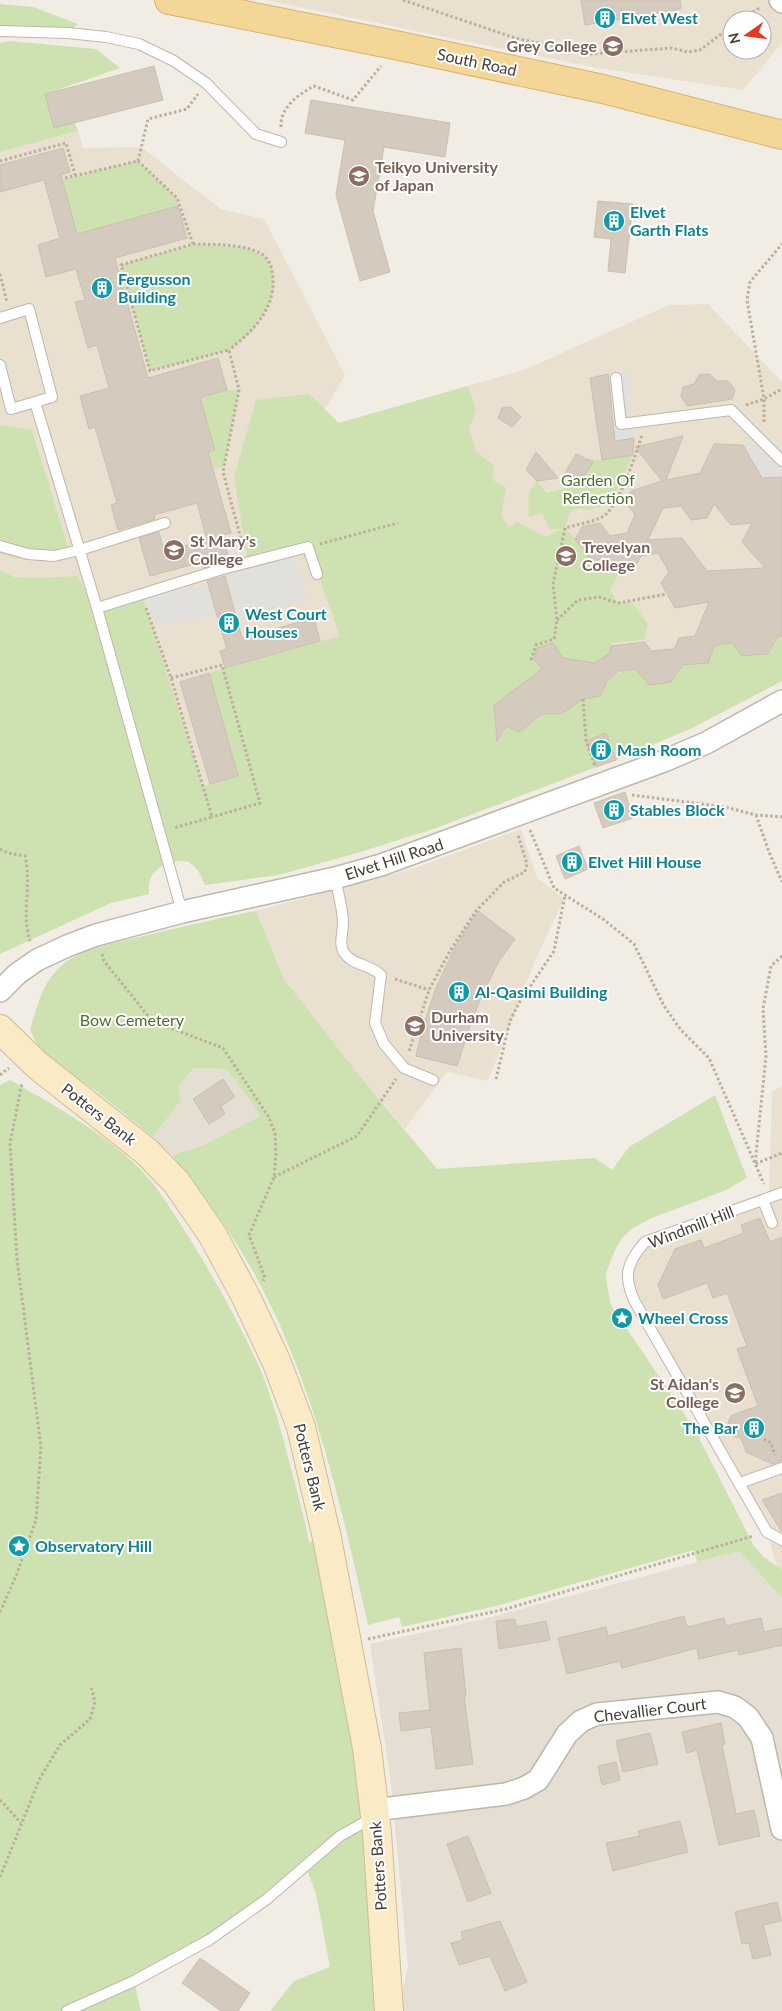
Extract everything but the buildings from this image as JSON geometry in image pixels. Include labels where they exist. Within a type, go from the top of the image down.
[{"type":"main road","name":"South Road","points":[[173,0],[603,89],[782,135]]},
{"type":"street","name":"Elvet Hill Road","points":[[0,991],[18,974],[38,960],[96,935],[182,912],[335,878],[381,865],[601,785],[706,743],[782,701]]},
{"type":"street","name":"Potters Bank","points":[[0,1029],[37,1065],[147,1152],[176,1182],[212,1234],[246,1297],[277,1363],[301,1427],[327,1538],[367,1748],[374,1813],[389,2011]]},
{"type":"street","name":"Chevallier Court","points":[[374,1813],[506,1794],[524,1788],[538,1780],[567,1734],[581,1720],[597,1714],[718,1702],[735,1707],[748,1717],[762,1738],[782,1829]]},
{"type":"lane","points":[[0,32],[68,33],[106,37],[139,44],[174,61],[206,83],[256,134],[281,142]]},
{"type":"lane","points":[[0,318],[29,309],[52,397],[11,408],[0,365]]},
{"type":"lane","points":[[616,378],[621,424],[731,410],[782,461]]},
{"type":"lane","points":[[35,402],[97,608],[161,831],[182,912]]},
{"type":"lane","points":[[0,546],[28,554],[54,556],[80,550],[165,523]]},
{"type":"lane","points":[[97,608],[308,547],[317,574]]},
{"type":"lane","points":[[335,878],[342,909],[341,941],[343,952],[352,961],[371,967],[380,974],[375,1023],[384,1044],[404,1068],[433,1080]]},
{"type":"lane","name":"Windmill Hill","points":[[767,1532],[634,1302],[627,1286],[629,1263],[645,1242],[782,1193]]},
{"type":"lane","points":[[766,1199],[772,1223]]},
{"type":"lane","points":[[740,1484],[782,1468]]},
{"type":"lane","points":[[767,1532],[782,1540]]},
{"type":"lane","points":[[67,2011],[134,1981],[209,1940],[267,1899],[340,1836],[374,1813]]},
{"type":"path","points":[[404,0],[515,38],[590,54],[672,48],[688,52],[700,50],[722,34]]},
{"type":"path","points":[[760,10],[776,2]]},
{"type":"path","points":[[281,142],[280,118],[296,96],[314,86],[353,100],[372,77]]},
{"type":"path","points":[[138,161],[148,119],[187,109],[206,83]]},
{"type":"path","points":[[0,161],[66,143],[75,175]]},
{"type":"path","points":[[65,178],[138,161]]},
{"type":"path","points":[[138,161],[178,198],[193,244]]},
{"type":"path","points":[[193,244],[242,247],[263,255],[272,266],[274,290],[266,311],[252,332],[229,350],[150,371],[121,265],[193,244]]},
{"type":"path","points":[[764,423],[764,400],[747,300],[750,282],[782,244]]},
{"type":"path","points":[[0,274],[11,315]]},
{"type":"path","points":[[229,350],[239,390],[223,472],[248,563]]},
{"type":"path","points":[[731,410],[764,400],[782,389]]},
{"type":"path","points":[[531,660],[536,645],[554,639],[556,620],[553,584],[565,528],[604,516],[612,508],[630,470],[647,420]]},
{"type":"path","points":[[308,547],[398,524]]},
{"type":"path","points":[[556,620],[578,600],[599,598],[618,603],[667,594]]},
{"type":"path","points":[[142,595],[171,678],[212,817]]},
{"type":"path","points":[[161,831],[260,803],[222,665],[171,678]]},
{"type":"path","points":[[582,699],[586,740],[601,785]]},
{"type":"path","points":[[628,794],[725,807],[756,815],[782,817]]},
{"type":"path","points":[[518,815],[554,888],[603,919],[634,944],[664,1006],[681,1030],[709,1058],[755,1164],[766,1199]]},
{"type":"path","points":[[274,1177],[357,1136],[404,1068],[429,990],[450,951],[479,907],[504,882],[525,872],[527,864],[518,815]]},
{"type":"path","points":[[756,815],[782,882]]},
{"type":"path","points":[[0,849],[8,853],[25,856],[28,869],[26,930],[38,960]]},
{"type":"path","points":[[496,1079],[510,1021],[519,1003],[554,951],[565,895]]},
{"type":"path","points":[[96,935],[104,961],[152,1021],[222,1048],[268,1116],[274,1133],[276,1154],[274,1177],[249,1235],[265,1278],[246,1297]]},
{"type":"path","points":[[755,1164],[766,1056],[763,1009],[772,966],[782,956]]},
{"type":"path","points":[[380,974],[429,990]]},
{"type":"path","points":[[0,1612],[16,1576],[36,1520],[41,1447],[17,1259],[10,1143],[22,1082],[37,1065]]},
{"type":"path","points":[[755,1164],[782,1153]]},
{"type":"path","points":[[348,1643],[506,1609],[767,1532]]},
{"type":"path","points":[[0,1877],[40,1778],[60,1745],[90,1719],[95,1702],[91,1687]]},
{"type":"path","points":[[0,1800],[22,1824]]},
{"type":"shaded area","name":"Grey College","points":[[265,0],[782,0],[782,43],[772,55],[772,10],[722,10],[722,60],[768,60],[743,90],[592,67]]},
{"type":"shaded area","points":[[78,131],[83,148],[141,147],[221,209],[264,219],[345,375],[312,431],[526,369],[669,305],[708,304],[782,382],[782,681],[690,729],[616,760],[436,828],[278,875],[205,885],[199,871],[188,862],[178,861],[161,866],[152,875],[148,884],[149,894],[0,707],[0,152]]},
{"type":"shaded area","points":[[630,373],[634,438],[598,444],[595,420],[613,416],[608,374]]},
{"type":"shaded area","points":[[757,436],[782,461],[782,477],[762,478],[743,445]]},
{"type":"shaded area","points":[[293,551],[308,601],[236,618],[226,569]]},
{"type":"shaded area","points":[[209,586],[217,615],[157,626],[142,595]]},
{"type":"shaded area","name":"Durham University","points":[[521,829],[537,878],[564,899],[535,961],[488,1081],[447,1072],[405,1129],[359,1075],[284,979],[256,911],[412,869]]},
{"type":"shaded area","points":[[194,1068],[226,1069],[260,1116],[204,1145],[172,1155],[153,1137],[181,1100],[178,1086]]},
{"type":"shaded area","name":"St Aidan's College","points":[[782,1086],[782,1570],[777,1567],[767,1532],[635,1302],[629,1263],[645,1242],[769,1197],[772,1092]]},
{"type":"shaded area","points":[[739,1551],[782,1598],[782,2011],[398,2011],[408,1967],[391,1783],[370,1644],[480,1620]]},
{"type":"green space","points":[[0,4],[33,7],[78,24],[68,33],[0,31]]},
{"type":"green space","points":[[11,41],[96,49],[120,68],[46,94],[54,128],[75,123],[78,131],[0,152],[0,43]]},
{"type":"green space","points":[[138,161],[177,198],[178,206],[77,234],[62,180]]},
{"type":"green space","points":[[191,245],[242,247],[263,255],[272,266],[274,290],[266,311],[252,332],[229,350],[150,371],[121,265]]},
{"type":"green space","name":"Garden Of Reflection","points":[[468,386],[476,410],[469,429],[476,451],[494,466],[493,480],[506,488],[501,515],[509,527],[517,522],[546,537],[563,529],[550,529],[542,513],[529,517],[529,494],[533,485],[537,481],[547,493],[568,487],[572,478],[585,475],[587,459],[602,460],[633,455],[610,505],[587,510],[578,508],[570,512],[565,528],[591,561],[609,558],[619,573],[610,590],[618,603],[631,601],[648,624],[644,640],[612,643],[609,654],[594,663],[575,660],[570,668],[553,643],[537,648],[534,659],[542,669],[494,705],[506,726],[519,732],[542,714],[561,714],[583,699],[599,696],[607,681],[641,658],[636,669],[649,685],[671,682],[682,665],[708,663],[715,645],[732,643],[742,656],[768,655],[777,637],[782,636],[782,681],[690,729],[616,760],[606,733],[586,740],[596,767],[436,828],[357,853],[278,875],[205,885],[197,869],[189,862],[179,861],[167,864],[157,869],[151,877],[149,894],[111,903],[0,954],[0,570],[14,577],[77,576],[97,608],[142,595],[203,787],[238,776],[209,673],[340,636],[308,547],[248,563],[234,477],[256,400],[309,394],[339,423]]},
{"type":"green space","points":[[227,390],[239,390],[224,466],[184,478],[164,408]]},
{"type":"green space","points":[[0,425],[32,430],[71,557],[36,560],[19,559],[0,554]]},
{"type":"green space","name":"Bow Cemetery","points":[[256,911],[284,979],[359,1075],[437,1169],[595,1158],[612,1170],[629,1147],[715,1095],[747,1178],[726,1190],[652,1218],[633,1228],[623,1237],[615,1250],[606,1273],[607,1285],[611,1305],[695,1430],[754,1546],[764,1557],[782,1570],[782,1598],[739,1551],[697,1562],[694,1550],[496,1606],[402,1627],[399,1617],[368,1625],[326,1454],[299,1371],[282,1330],[243,1254],[209,1204],[172,1155],[204,1145],[260,1116],[226,1069],[194,1068],[178,1086],[181,1100],[153,1137],[96,1091],[42,1054],[30,1030],[46,984],[56,971],[75,957],[109,944]]},
{"type":"green space","points":[[10,1080],[93,1130],[124,1154],[145,1174],[170,1208],[207,1267],[261,1371],[280,1429],[309,1542],[327,1538],[389,2011],[270,2011],[294,1981],[330,1967],[316,1894],[306,1867],[267,1899],[134,1981],[141,2011],[0,2011],[0,1085]]},
{"type":"place","name":"Elvet West","points":[[605,18]]},
{"type":"place","name":"Grey College","points":[[613,46]]},
{"type":"place","name":"Teikyo University of Japan","points":[[359,176]]},
{"type":"place","name":"Elvet Garth Flats","points":[[614,221]]},
{"type":"place","name":"Fergusson Building","points":[[102,288]]},
{"type":"place","name":"St Mary's College","points":[[174,550]]},
{"type":"place","name":"Trevelyan College","points":[[566,556]]},
{"type":"place","name":"West Court Houses","points":[[229,623]]},
{"type":"place","name":"Mash Room","points":[[601,750]]},
{"type":"place","name":"Stables Block","points":[[614,810]]},
{"type":"place","name":"Elvet Hill House","points":[[572,862]]},
{"type":"place","name":"Al-Qasimi Building","points":[[459,992]]},
{"type":"place","name":"Durham University","points":[[415,1026]]},
{"type":"place","name":"Wheel Cross","points":[[622,1318]]},
{"type":"place","name":"St Aidan's College","points":[[735,1393]]},
{"type":"place","name":"The Bar","points":[[754,1428]]},
{"type":"place","name":"Observatory Hill","points":[[19,1546]]}]
